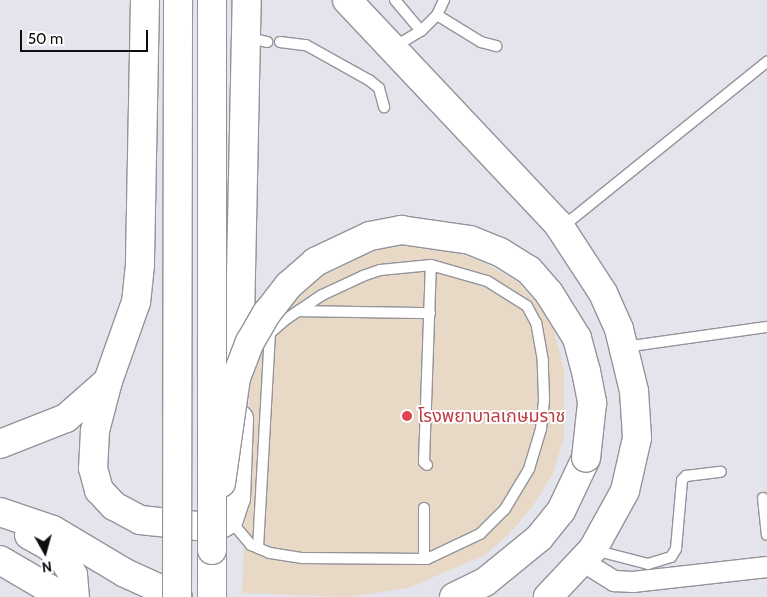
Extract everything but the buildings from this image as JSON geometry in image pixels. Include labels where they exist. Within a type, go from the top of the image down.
[{"type":"main road","points":[[145,0],[139,274],[136,302],[108,381],[93,449],[99,490],[114,506],[140,520],[207,528],[229,519],[234,509],[238,480],[257,40],[247,0]]},
{"type":"main road","points":[[0,512],[53,530],[125,573],[177,597],[178,0]]},
{"type":"main road","points":[[212,0],[212,597]]},
{"type":"main road","points":[[347,0],[561,228],[603,293],[624,347],[634,391],[637,438],[625,491],[588,555],[548,597]]},
{"type":"main road","points":[[212,550],[236,378],[250,342],[267,313],[289,285],[315,262],[370,236],[401,230],[437,233],[470,240],[500,252],[529,270],[560,309],[577,338],[592,404],[586,458],[561,512],[539,538],[485,582],[454,597]]},
{"type":"main road","points":[[0,444],[66,418],[108,381]]},
{"type":"main road","points":[[0,518],[49,546],[66,563],[73,575],[74,597]]},
{"type":"main road","points":[[0,560],[63,597]]},
{"type":"street","points":[[588,555],[614,581],[633,582],[767,567]]},
{"type":"lane","points":[[395,0],[421,31]]},
{"type":"lane","points":[[390,48],[421,31],[437,15],[444,0]]},
{"type":"lane","points":[[437,15],[481,42],[496,46]]},
{"type":"lane","points":[[280,42],[306,45],[369,80],[379,88],[384,107]]},
{"type":"lane","points":[[561,228],[767,62]]},
{"type":"lane","points":[[229,519],[251,545],[258,548],[303,558],[424,559],[480,534],[506,509],[530,470],[541,429],[544,399],[536,323],[527,306],[487,281],[446,266],[431,265],[380,270],[339,286],[298,311],[270,333],[258,548]]},
{"type":"lane","points":[[427,464],[424,462],[431,265]]},
{"type":"lane","points":[[298,311],[430,313]]},
{"type":"lane","points":[[624,347],[767,327]]},
{"type":"lane","points":[[588,555],[648,564],[671,557],[676,549],[682,480],[686,476],[720,472]]},
{"type":"lane","points":[[763,498],[767,535]]},
{"type":"lane","points":[[424,508],[424,559]]},
{"type":"shaded area","name":"โรงพยาบาลเกษมราช","points":[[378,245],[415,245],[447,250],[482,261],[517,282],[538,304],[554,331],[564,369],[564,436],[553,474],[532,507],[509,534],[485,555],[408,588],[347,597],[242,593],[250,382],[270,333],[291,301],[321,272]]},
{"type":"place","name":"โรงพยาบาลเกษมราช","points":[[407,416]]}]
